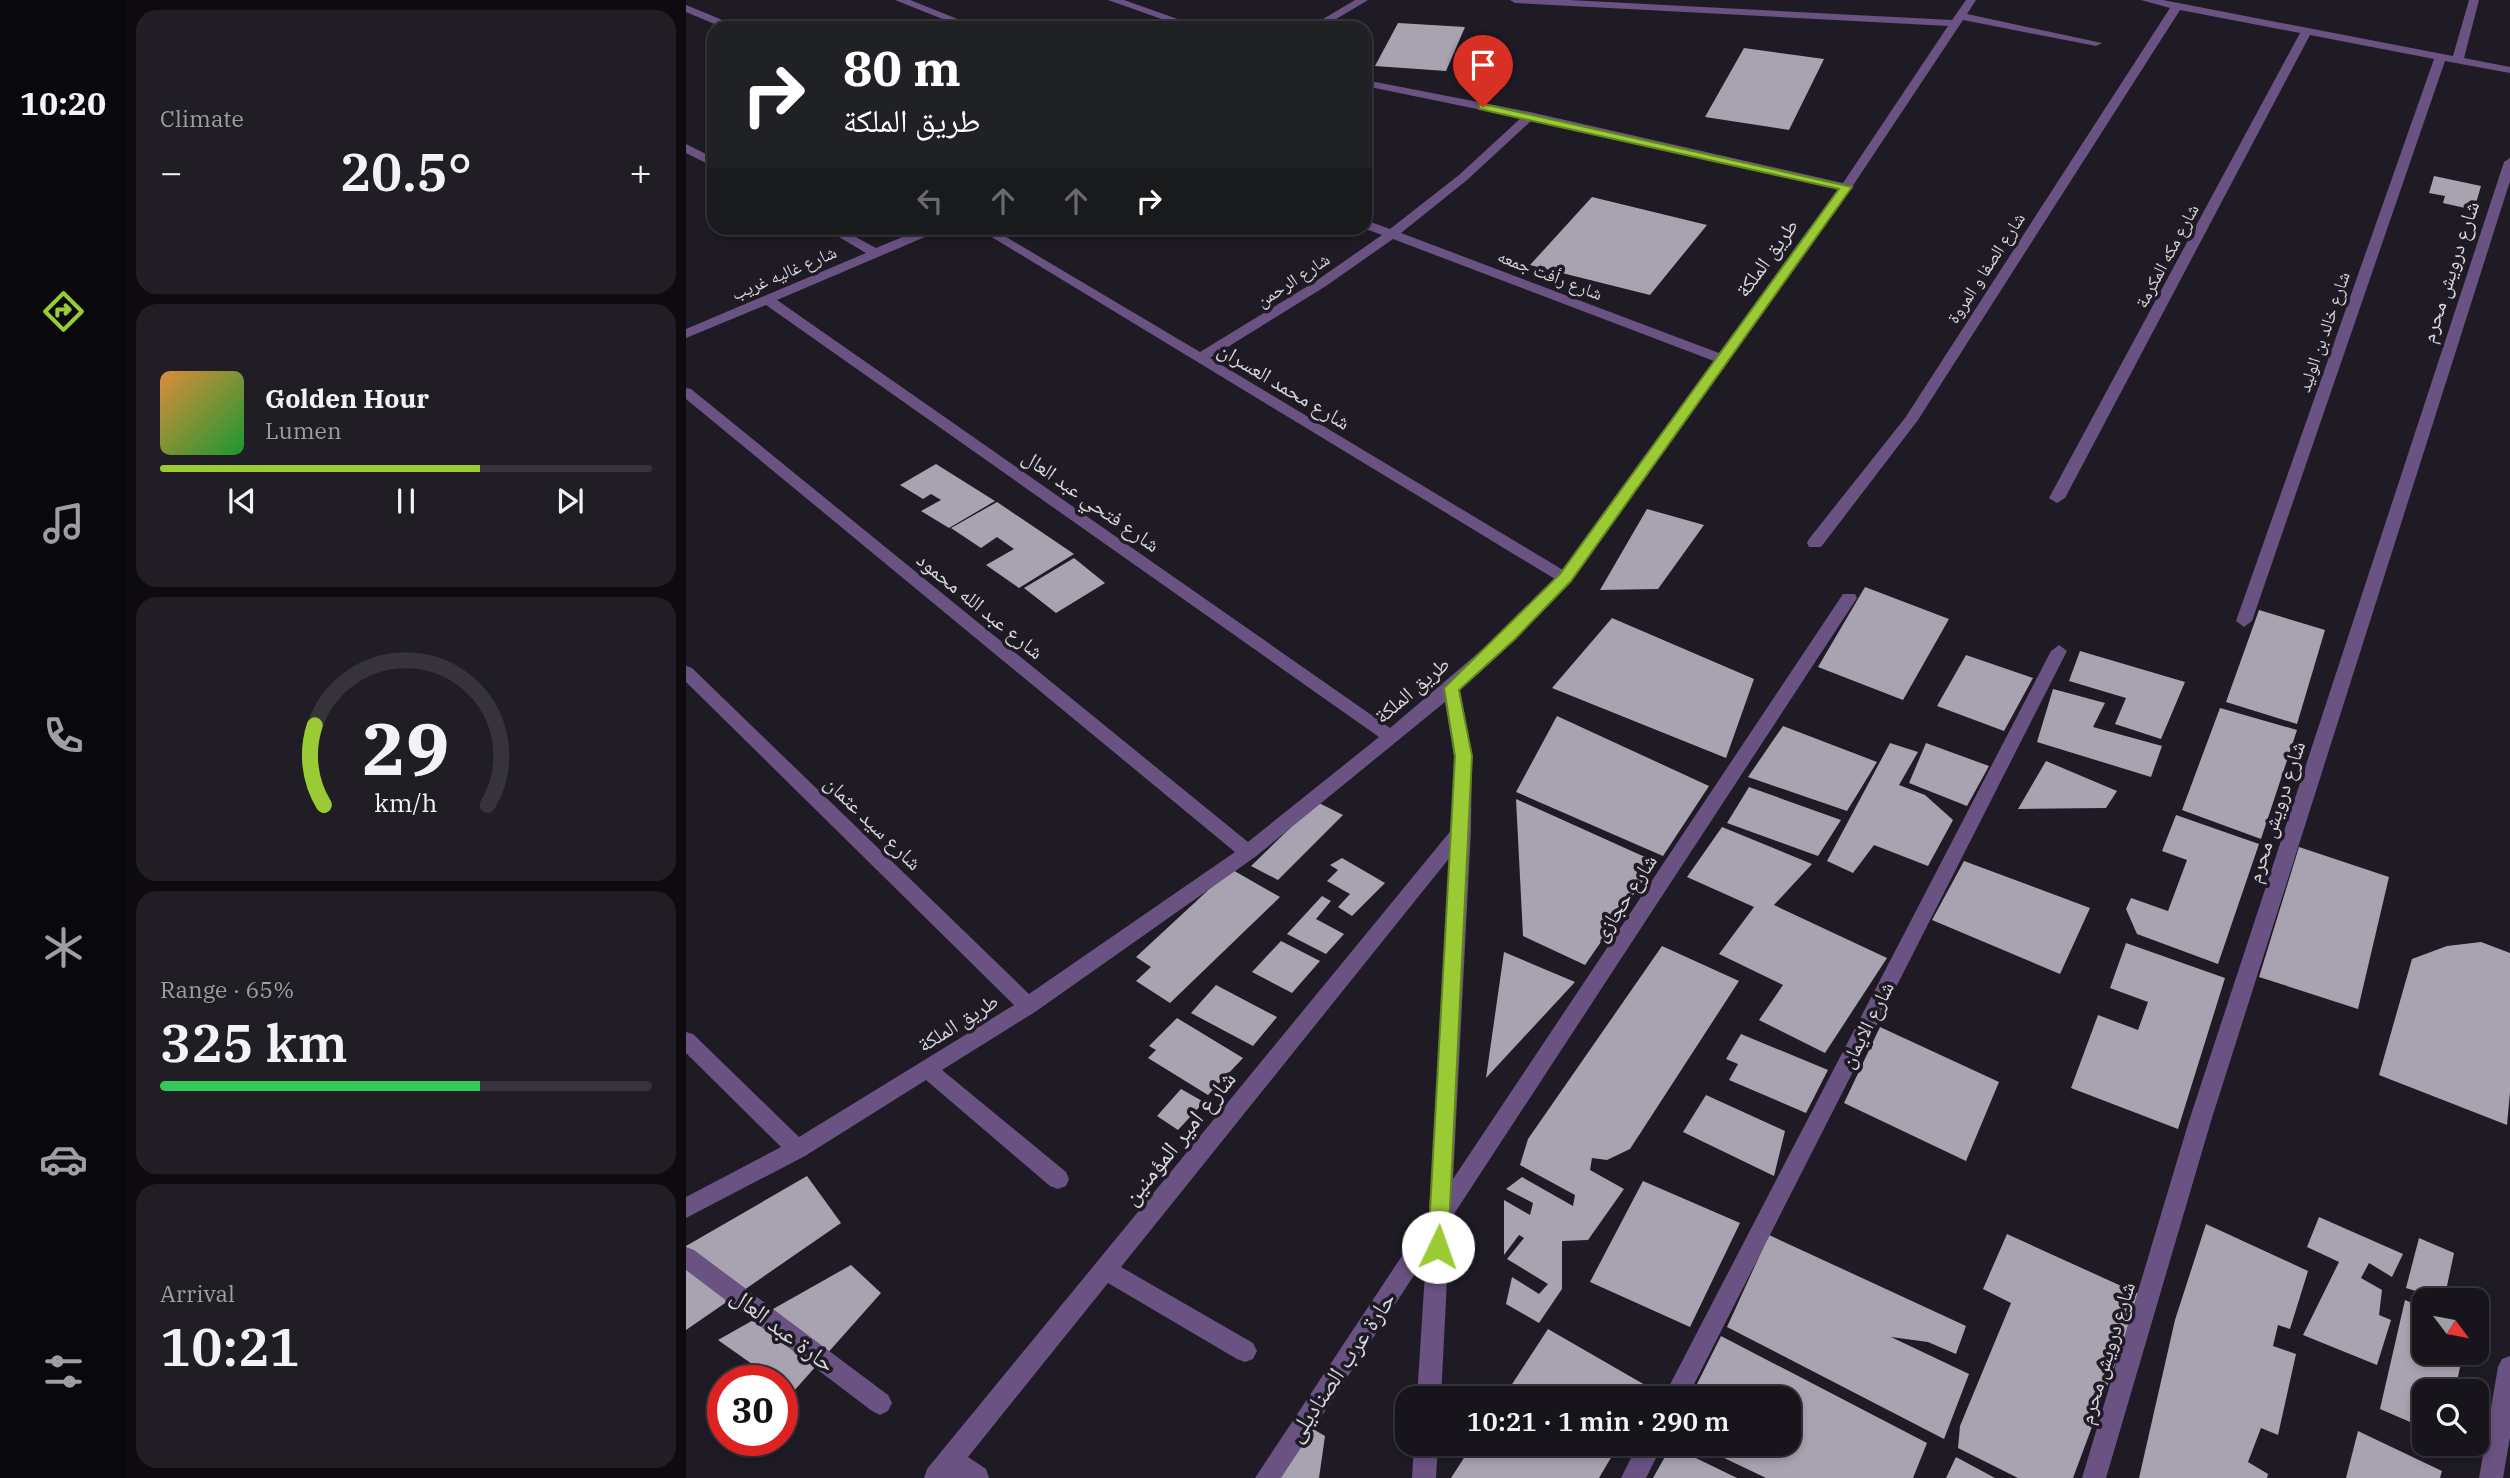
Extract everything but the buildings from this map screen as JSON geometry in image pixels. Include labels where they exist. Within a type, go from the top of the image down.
[{"type":"street","points":[[900,0],[956,21]]},
{"type":"street","points":[[1113,0],[1177,21]]},
{"type":"street","points":[[1515,0],[1837,19],[1963,9],[2096,43]]},
{"type":"street","points":[[2146,0],[2510,70]]},
{"type":"street","points":[[2458,59],[2474,0]]},
{"type":"street","points":[[1325,21],[1358,1]]},
{"type":"street","name":"شارع الصفا و المروة","points":[[1815,543],[1911,420],[2177,6]]},
{"type":"street","points":[[686,8],[717,21]]},
{"type":"street","name":"طريق الملكة","points":[[686,1208],[797,1149],[1028,1006],[1248,852],[1451,688],[1510,635],[1566,578],[1846,187],[1963,9]]},
{"type":"street","name":"شارع مكه المكرمة","points":[[2057,498],[2307,30]]},
{"type":"street","name":"شارع خالد بن الوليد","points":[[2244,621],[2441,56]]},
{"type":"street","points":[[1372,84],[1530,116],[1846,187]]},
{"type":"street","name":"شارع الرحمن","points":[[1199,359],[1304,295],[1393,233],[1469,173],[1530,116]]},
{"type":"street","points":[[686,148],[707,159]]},
{"type":"street","name":"شارع درويش محرم","points":[[2094,1478],[2200,1121],[2510,162]]},
{"type":"street","name":"شارع رأفت جمعه","points":[[1372,226],[1721,359]]},
{"type":"street","points":[[843,235],[876,253]]},
{"type":"street","name":"شارع غاليه غريب","points":[[686,334],[918,235]]},
{"type":"street","name":"شارع محمد العسران","points":[[995,235],[1566,578]]},
{"type":"street","name":"شارع فتحي عبد العال","points":[[767,299],[1391,737]]},
{"type":"street","points":[[686,315],[704,326]]},
{"type":"street","name":"شارع عبد الله محمود","points":[[686,392],[1248,852]]},
{"type":"street","name":"شارع حجازى","points":[[1439,1222],[1849,598]]},
{"type":"street","name":"شارع الايمان","points":[[1681,1386],[2059,651]]},
{"type":"street","name":"شارع سيد عثمان","points":[[686,672],[1028,1006]]},
{"type":"street","points":[[1430,1386],[1462,830],[1464,756],[1451,688]]},
{"type":"street","name":"شارع امير المؤمنين","points":[[944,1469],[1462,830]]},
{"type":"street","points":[[686,1040],[797,1149]]},
{"type":"street","points":[[927,1069],[1058,1179]]},
{"type":"street","name":"حارة عرب الصناديلى","points":[[1267,1478],[1439,1222]]},
{"type":"street","name":"حارة عبد العال","points":[[686,1257],[880,1403]]},
{"type":"street","points":[[1106,1270],[1245,1351]]},
{"type":"street","points":[[2491,1478],[2510,1367]]},
{"type":"street","points":[[1424,1478],[1425,1456]]},
{"type":"street","points":[[1633,1478],[1645,1456]]},
{"type":"street","points":[[944,1469],[977,1478]]},
{"type":"route","points":[[1438,1247],[1464,756],[1451,688],[1510,635],[1566,578],[1846,187],[1483,107]]}]
